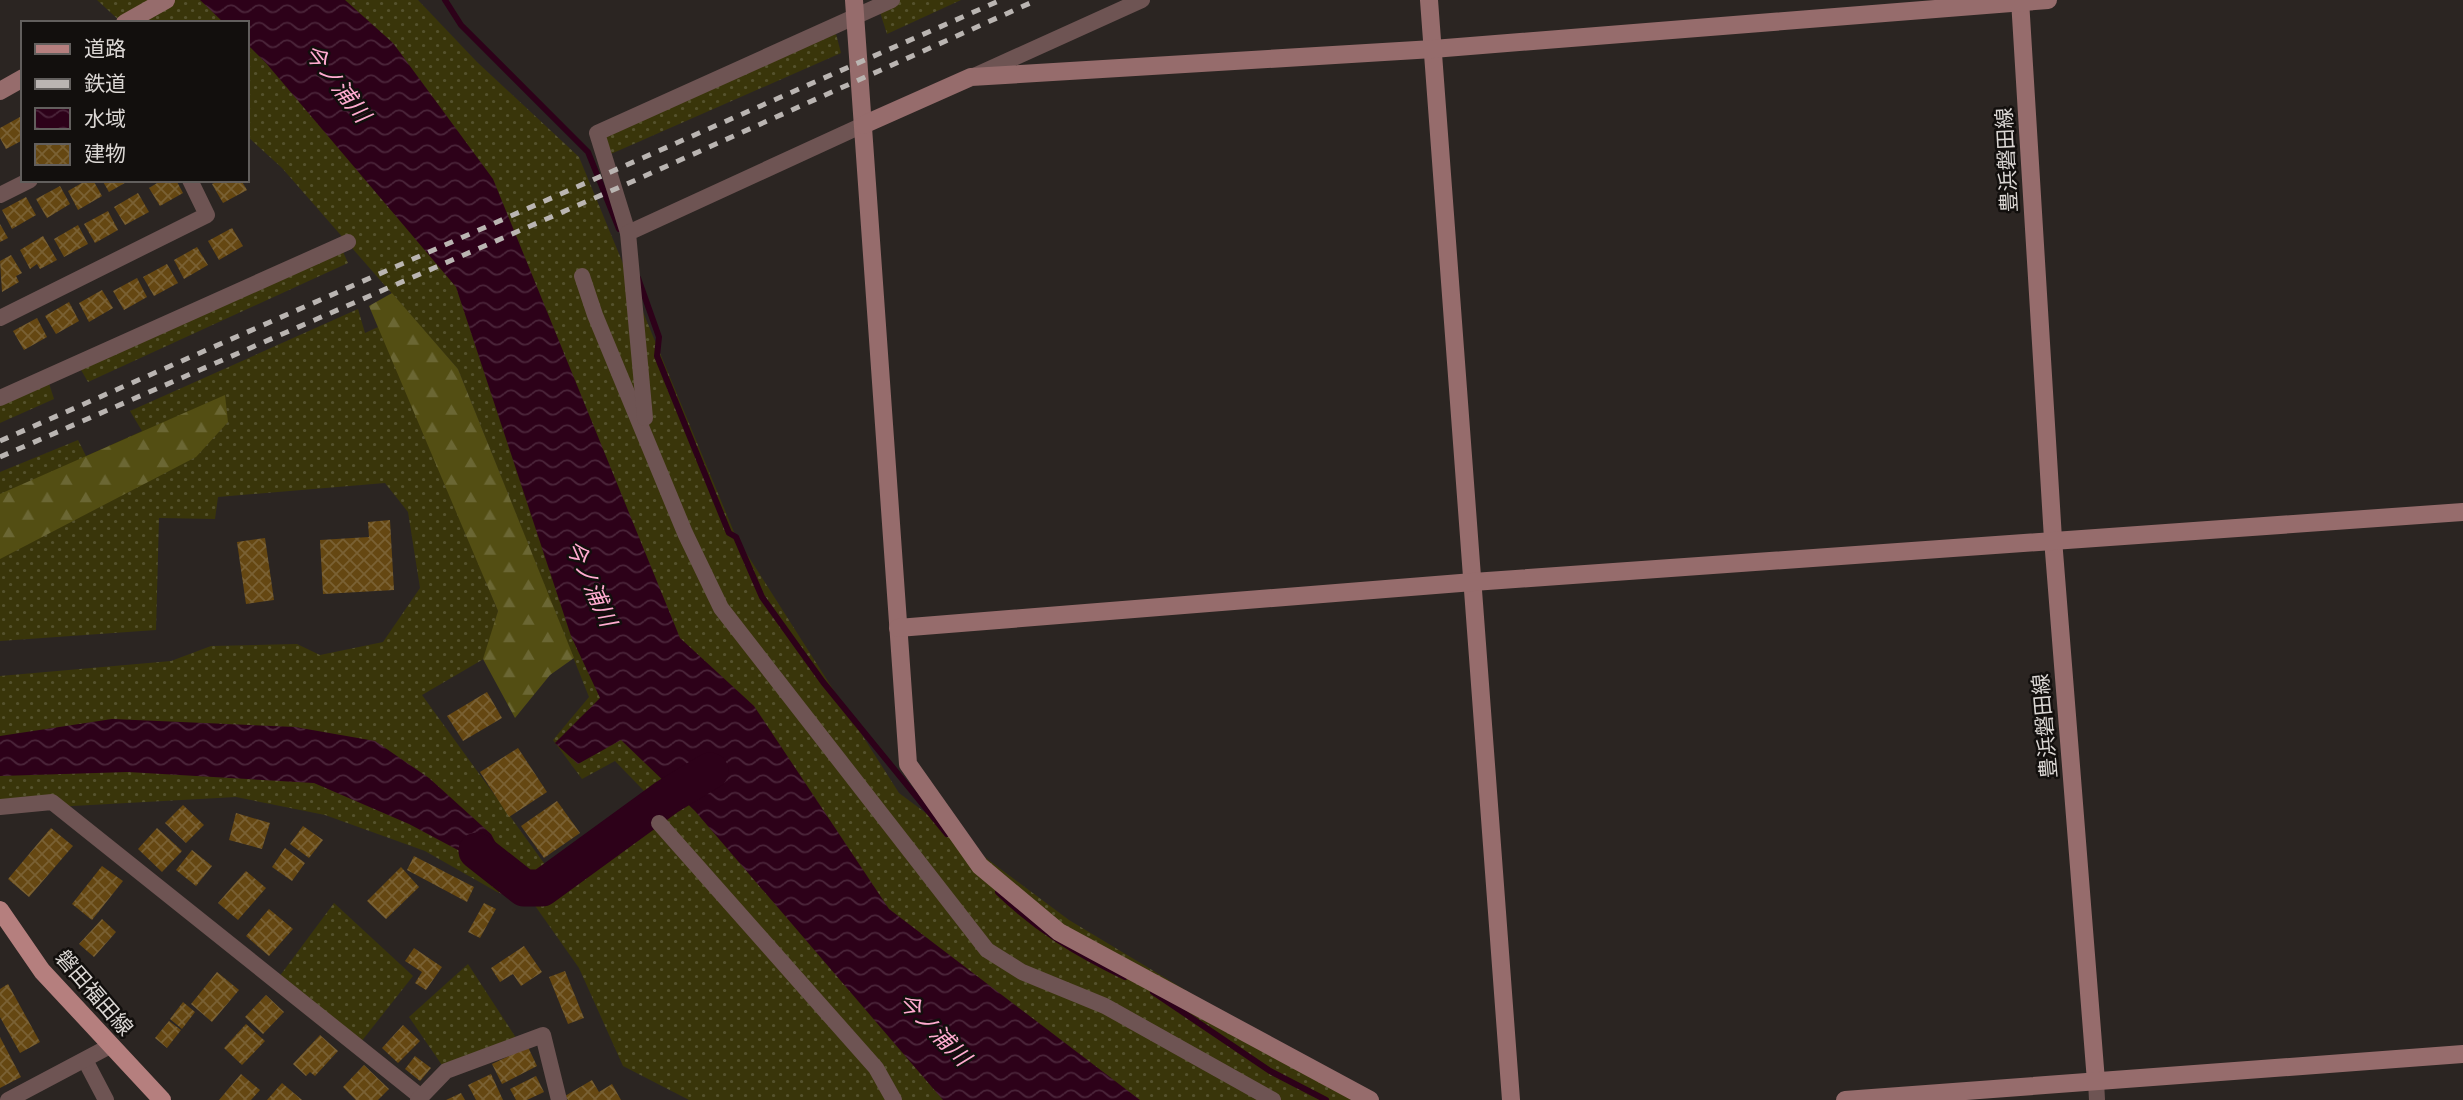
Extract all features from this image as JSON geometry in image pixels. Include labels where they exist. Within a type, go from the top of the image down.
[{"type":"main road","name":"磐田福田線","points":[[0,910],[42,971],[162,1100]]},
{"type":"street","points":[[647,434],[628,233],[597,133],[854,8],[892,0]]},
{"type":"street","points":[[628,233],[1142,0]]},
{"type":"street","points":[[1429,0],[1511,1100]]},
{"type":"street","points":[[971,77],[1433,49],[2048,0]]},
{"type":"street","name":"豊浜磐田線","points":[[2020,1],[2053,539],[2096,1082]]},
{"type":"street","points":[[129,21],[159,4]]},
{"type":"street","points":[[854,8],[908,764],[980,866],[1059,932],[1370,1100]]},
{"type":"street","points":[[0,91],[21,79]]},
{"type":"street","points":[[0,195],[26,182]]},
{"type":"street","points":[[0,318],[207,215],[191,182]]},
{"type":"street","points":[[0,398],[348,242]]},
{"type":"street","points":[[582,276],[595,315],[647,434],[685,533],[721,608],[987,950],[1022,972],[1105,1006],[1273,1100]]},
{"type":"street","points":[[898,628],[2053,539],[2463,512]]},
{"type":"street","points":[[0,807],[52,802],[420,1099],[446,1071],[543,1035],[559,1100]]},
{"type":"street","points":[[659,823],[876,1068],[894,1100]]},
{"type":"street","points":[[8,1100],[110,1046]]},
{"type":"street","points":[[1845,1100],[2463,1054]]},
{"type":"street","points":[[85,1060],[106,1100]]},
{"type":"street","points":[[2096,1082],[2097,1100]]},
{"type":"shaded area","points":[[97,0],[418,0],[477,62],[579,157],[736,537],[899,793],[1069,920],[1368,1100],[689,1100],[623,1066],[579,968],[531,900],[522,901],[497,892],[425,851],[325,815],[236,797],[0,810],[0,676],[171,661],[211,646],[297,644],[320,655],[383,642],[420,588],[408,512],[385,483],[218,497],[215,519],[159,518],[156,630],[0,641],[0,472],[78,440],[86,456],[142,431],[130,411],[358,309],[365,333],[378,327],[387,342],[498,611],[487,657],[422,695],[546,866],[646,793],[615,761],[582,779],[553,740],[589,697],[458,369],[282,168],[248,137],[248,21],[120,21]]},
{"type":"shaded area","points":[[892,0],[961,0],[887,34],[878,6]]},
{"type":"shaded area","points":[[836,34],[841,53],[604,157],[597,133]]},
{"type":"shaded area","points":[[340,245],[348,263],[88,382],[77,363]]},
{"type":"shaded area","points":[[47,377],[54,399],[0,423],[0,399]]},
{"type":"shaded area","points":[[334,903],[413,976],[357,1047],[276,981]]},
{"type":"shaded area","points":[[468,964],[520,1044],[446,1071],[409,1017]]},
{"type":"green space","points":[[392,293],[458,369],[574,658],[550,675],[515,718],[483,659],[498,611],[369,306]]},
{"type":"green space","points":[[225,395],[228,422],[196,457],[0,559],[0,494]]},
{"type":"water","name":"今ノ浦川","points":[[200,0],[345,0],[393,43],[493,179],[680,638],[754,706],[889,909],[1140,1100],[943,1100],[695,811],[621,740],[578,764],[555,743],[600,698],[571,636],[456,287],[248,45],[248,21],[222,21]]},
{"type":"water","points":[[112,719],[295,727],[375,741],[429,778],[491,834],[516,881],[409,824],[314,783],[128,772],[0,776],[0,736]]},
{"type":"building","points":[[20,117],[21,141],[6,149],[0,138],[0,128]]},
{"type":"building","points":[[84,182],[94,182],[102,196],[78,210],[68,191]]},
{"type":"building","points":[[103,182],[126,182],[109,192]]},
{"type":"building","points":[[159,182],[177,182],[183,193],[160,206],[149,188]]},
{"type":"building","points":[[242,182],[247,190],[223,203],[212,184]]},
{"type":"building","points":[[60,186],[70,204],[47,218],[36,199]]},
{"type":"building","points":[[138,193],[149,212],[125,225],[114,207]]},
{"type":"building","points":[[26,197],[36,215],[12,229],[2,210]]},
{"type":"building","points":[[108,211],[118,230],[95,243],[84,224]]},
{"type":"building","points":[[0,224],[8,238],[0,242]]},
{"type":"building","points":[[78,225],[88,244],[64,257],[54,239]]},
{"type":"building","points":[[232,228],[243,246],[219,260],[208,241]]},
{"type":"building","points":[[43,236],[57,260],[40,269],[37,264],[30,269],[20,250]]},
{"type":"building","points":[[197,247],[208,265],[184,279],[174,260]]},
{"type":"building","points":[[11,255],[22,273],[16,276],[19,282],[2,292],[0,261]]},
{"type":"building","points":[[167,264],[178,283],[154,296],[143,277]]},
{"type":"building","points":[[137,278],[147,297],[124,310],[113,291]]},
{"type":"building","points":[[102,290],[113,308],[89,322],[79,303]]},
{"type":"building","points":[[69,302],[79,321],[56,334],[45,316]]},
{"type":"building","points":[[37,318],[47,337],[24,350],[13,331]]},
{"type":"building","points":[[390,520],[394,590],[323,594],[320,540],[369,537],[368,522]]},
{"type":"building","points":[[265,538],[274,600],[246,604],[237,542]]},
{"type":"building","points":[[487,692],[502,718],[463,741],[447,716]]},
{"type":"building","points":[[518,748],[547,792],[509,817],[480,772]]},
{"type":"building","points":[[557,801],[580,833],[544,858],[521,826]]},
{"type":"building","points":[[183,805],[204,825],[186,843],[165,823]]},
{"type":"building","points":[[236,813],[270,823],[262,849],[229,840]]},
{"type":"building","points":[[303,826],[323,840],[309,858],[290,844]]},
{"type":"building","points":[[51,828],[73,846],[29,897],[8,879]]},
{"type":"building","points":[[157,828],[182,851],[162,872],[138,849]]},
{"type":"building","points":[[285,848],[305,863],[292,881],[272,867]]},
{"type":"building","points":[[192,850],[212,866],[196,886],[176,870]]},
{"type":"building","points":[[414,856],[474,887],[467,902],[407,870]]},
{"type":"building","points":[[102,866],[123,881],[92,920],[72,904]]},
{"type":"building","points":[[401,867],[419,887],[386,919],[367,901]]},
{"type":"building","points":[[246,871],[266,888],[238,920],[218,903]]},
{"type":"building","points":[[484,903],[496,909],[480,938],[468,932]]},
{"type":"building","points":[[269,909],[293,929],[269,956],[246,936]]},
{"type":"building","points":[[102,919],[116,932],[94,957],[79,944]]},
{"type":"building","points":[[524,946],[542,972],[521,986],[513,974],[500,982],[491,968]]},
{"type":"building","points":[[414,948],[442,967],[426,990],[415,983],[422,972],[405,961]]},
{"type":"building","points":[[565,971],[584,1018],[568,1024],[549,977]]},
{"type":"building","points":[[217,972],[239,990],[212,1022],[191,1004]]},
{"type":"building","points":[[8,984],[40,1042],[20,1053],[0,1017],[0,989]]},
{"type":"building","points":[[266,995],[284,1012],[263,1034],[245,1017]]},
{"type":"building","points":[[183,1002],[195,1012],[182,1029],[170,1019]]},
{"type":"building","points":[[169,1021],[181,1030],[167,1048],[155,1038]]},
{"type":"building","points":[[246,1024],[265,1041],[242,1065],[224,1048]]},
{"type":"building","points":[[403,1025],[420,1041],[398,1063],[382,1048]]},
{"type":"building","points":[[320,1035],[338,1051],[315,1076],[310,1072],[306,1076],[293,1064]]},
{"type":"building","points":[[0,1037],[21,1077],[0,1088]]},
{"type":"building","points":[[528,1047],[537,1066],[502,1084],[492,1064]]},
{"type":"building","points":[[415,1056],[431,1068],[420,1081],[405,1069]]},
{"type":"building","points":[[364,1065],[389,1089],[378,1100],[356,1100],[343,1087]]},
{"type":"building","points":[[241,1074],[260,1090],[251,1100],[219,1100]]},
{"type":"building","points":[[491,1074],[503,1100],[476,1100],[468,1085]]},
{"type":"building","points":[[536,1076],[544,1092],[527,1100],[516,1100],[510,1089]]},
{"type":"building","points":[[592,1080],[599,1092],[612,1084],[621,1100],[568,1100],[565,1096]]},
{"type":"building","points":[[282,1083],[302,1100],[267,1100]]},
{"type":"building","points":[[461,1093],[465,1100],[446,1100]]},
{"type":"waterway","points":[[445,0],[461,25],[588,152],[619,229]]},
{"type":"waterway","points":[[638,278],[659,337],[657,356],[729,533],[736,537],[762,597],[823,682],[947,834]]},
{"type":"waterway","points":[[477,851],[524,888],[542,888],[667,797],[710,771]]},
{"type":"waterway","points":[[998,892],[1027,918],[1058,940],[1125,977]]},
{"type":"waterway","points":[[1153,992],[1270,1071],[1326,1100]]},
{"type":"railway","points":[[0,441],[1001,0]]},
{"type":"railway","points":[[0,457],[629,183],[1037,0]]}]
